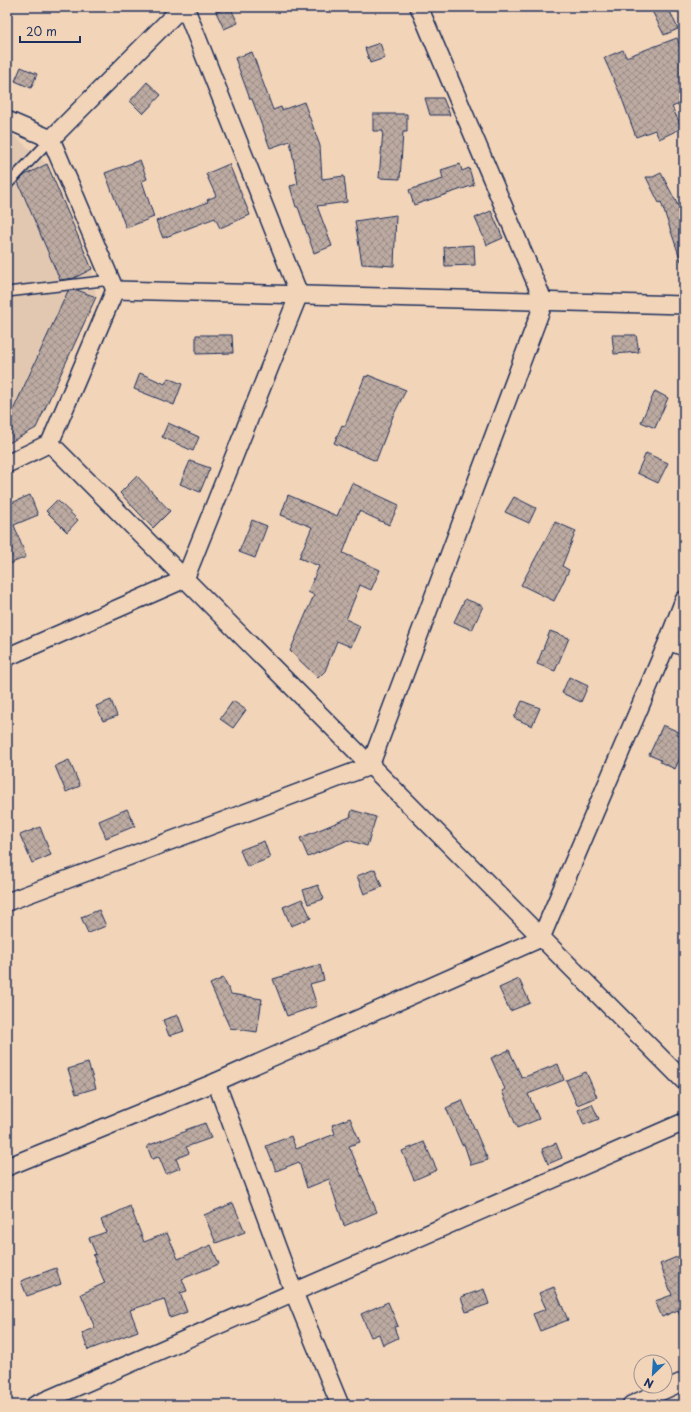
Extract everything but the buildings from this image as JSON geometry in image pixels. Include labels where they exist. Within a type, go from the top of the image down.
[{"type":"street","points":[[7,657],[185,579],[299,294],[183,7],[51,139]]},
{"type":"street","points":[[7,902],[370,766],[544,302],[419,7]]},
{"type":"street","points":[[7,120],[51,139],[114,285],[50,443],[7,464]]},
{"type":"street","points":[[114,285],[299,294],[684,305]]},
{"type":"street","points":[[50,443],[684,1081]]},
{"type":"street","points":[[7,1167],[216,1082],[541,938],[668,641],[684,600]]},
{"type":"street","points":[[668,641],[684,647]]},
{"type":"street","points":[[216,1082],[294,1293],[340,1405]]},
{"type":"street","points":[[35,1405],[684,1122]]},
{"type":"street","points":[[630,1405],[684,1381]]},
{"type":"lane","points":[[7,185],[51,139]]},
{"type":"lane","points":[[7,292],[114,285]]},
{"type":"shaded area","points":[[7,131],[47,164],[92,269],[96,297],[36,429],[7,444]]}]
